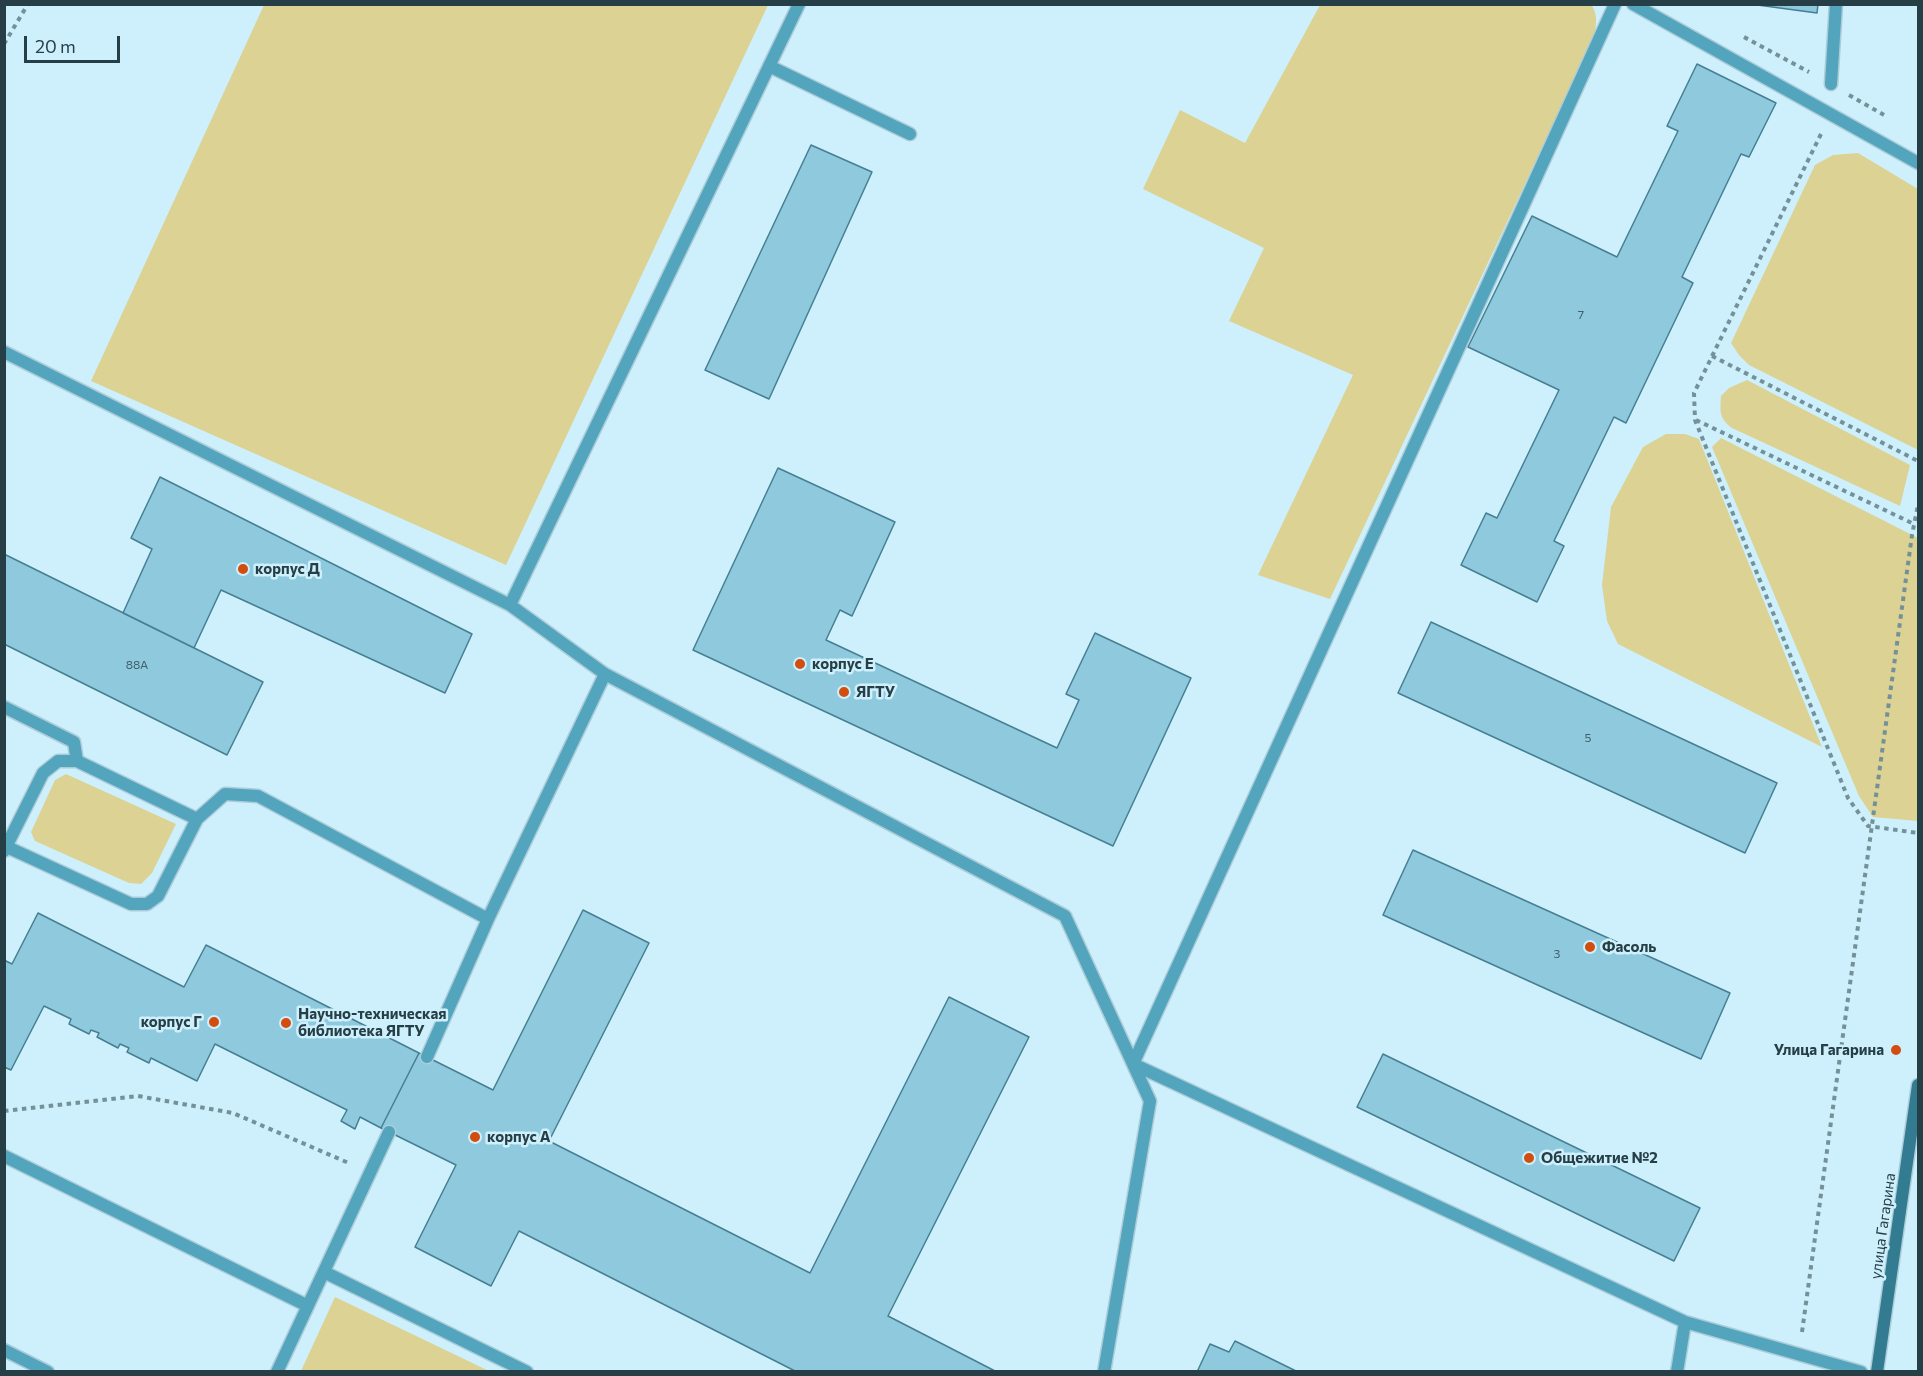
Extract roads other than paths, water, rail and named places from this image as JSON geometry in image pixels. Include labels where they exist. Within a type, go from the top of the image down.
[{"type":"main road","name":"улица Гагарина","points":[[1877,1371],[1918,1085]]},
{"type":"lane","points":[[510,605],[799,4]]},
{"type":"lane","points":[[1133,1064],[1615,4]]},
{"type":"lane","points":[[1633,4],[1918,163]]},
{"type":"lane","points":[[1831,84],[1836,4]]},
{"type":"lane","points":[[769,66],[910,134]]},
{"type":"lane","points":[[4,352],[510,605],[604,674],[1065,916],[1150,1101],[1104,1371]]},
{"type":"lane","points":[[427,1057],[488,918],[604,674]]},
{"type":"lane","points":[[4,707],[74,742],[77,761]]},
{"type":"lane","points":[[197,819],[77,761],[58,761],[44,773],[6,849],[131,904],[147,903],[158,896],[197,819],[225,794],[258,796],[488,918]]},
{"type":"lane","points":[[1133,1064],[1685,1322],[1861,1371]]},
{"type":"lane","points":[[278,1371],[390,1132]]},
{"type":"lane","points":[[4,1156],[308,1306]]},
{"type":"lane","points":[[324,1272],[527,1371]]},
{"type":"lane","points":[[1677,1371],[1685,1322]]},
{"type":"lane","points":[[4,1350],[48,1371]]},
{"type":"place","name":"корпус Д","points":[[243,569]]},
{"type":"place","name":"корпус Е","points":[[800,664]]},
{"type":"place","name":"ЯГТУ","points":[[844,692]]},
{"type":"place","name":"Фасоль","points":[[1590,947]]},
{"type":"place","name":"корпус Г","points":[[214,1022]]},
{"type":"place","name":"Научно-техническая библиотека ЯГТУ","points":[[286,1023]]},
{"type":"place","name":"Улица Гагарина","points":[[1896,1050]]},
{"type":"place","name":"корпус А","points":[[475,1137]]},
{"type":"place","name":"Общежитие №2","points":[[1529,1158]]}]
